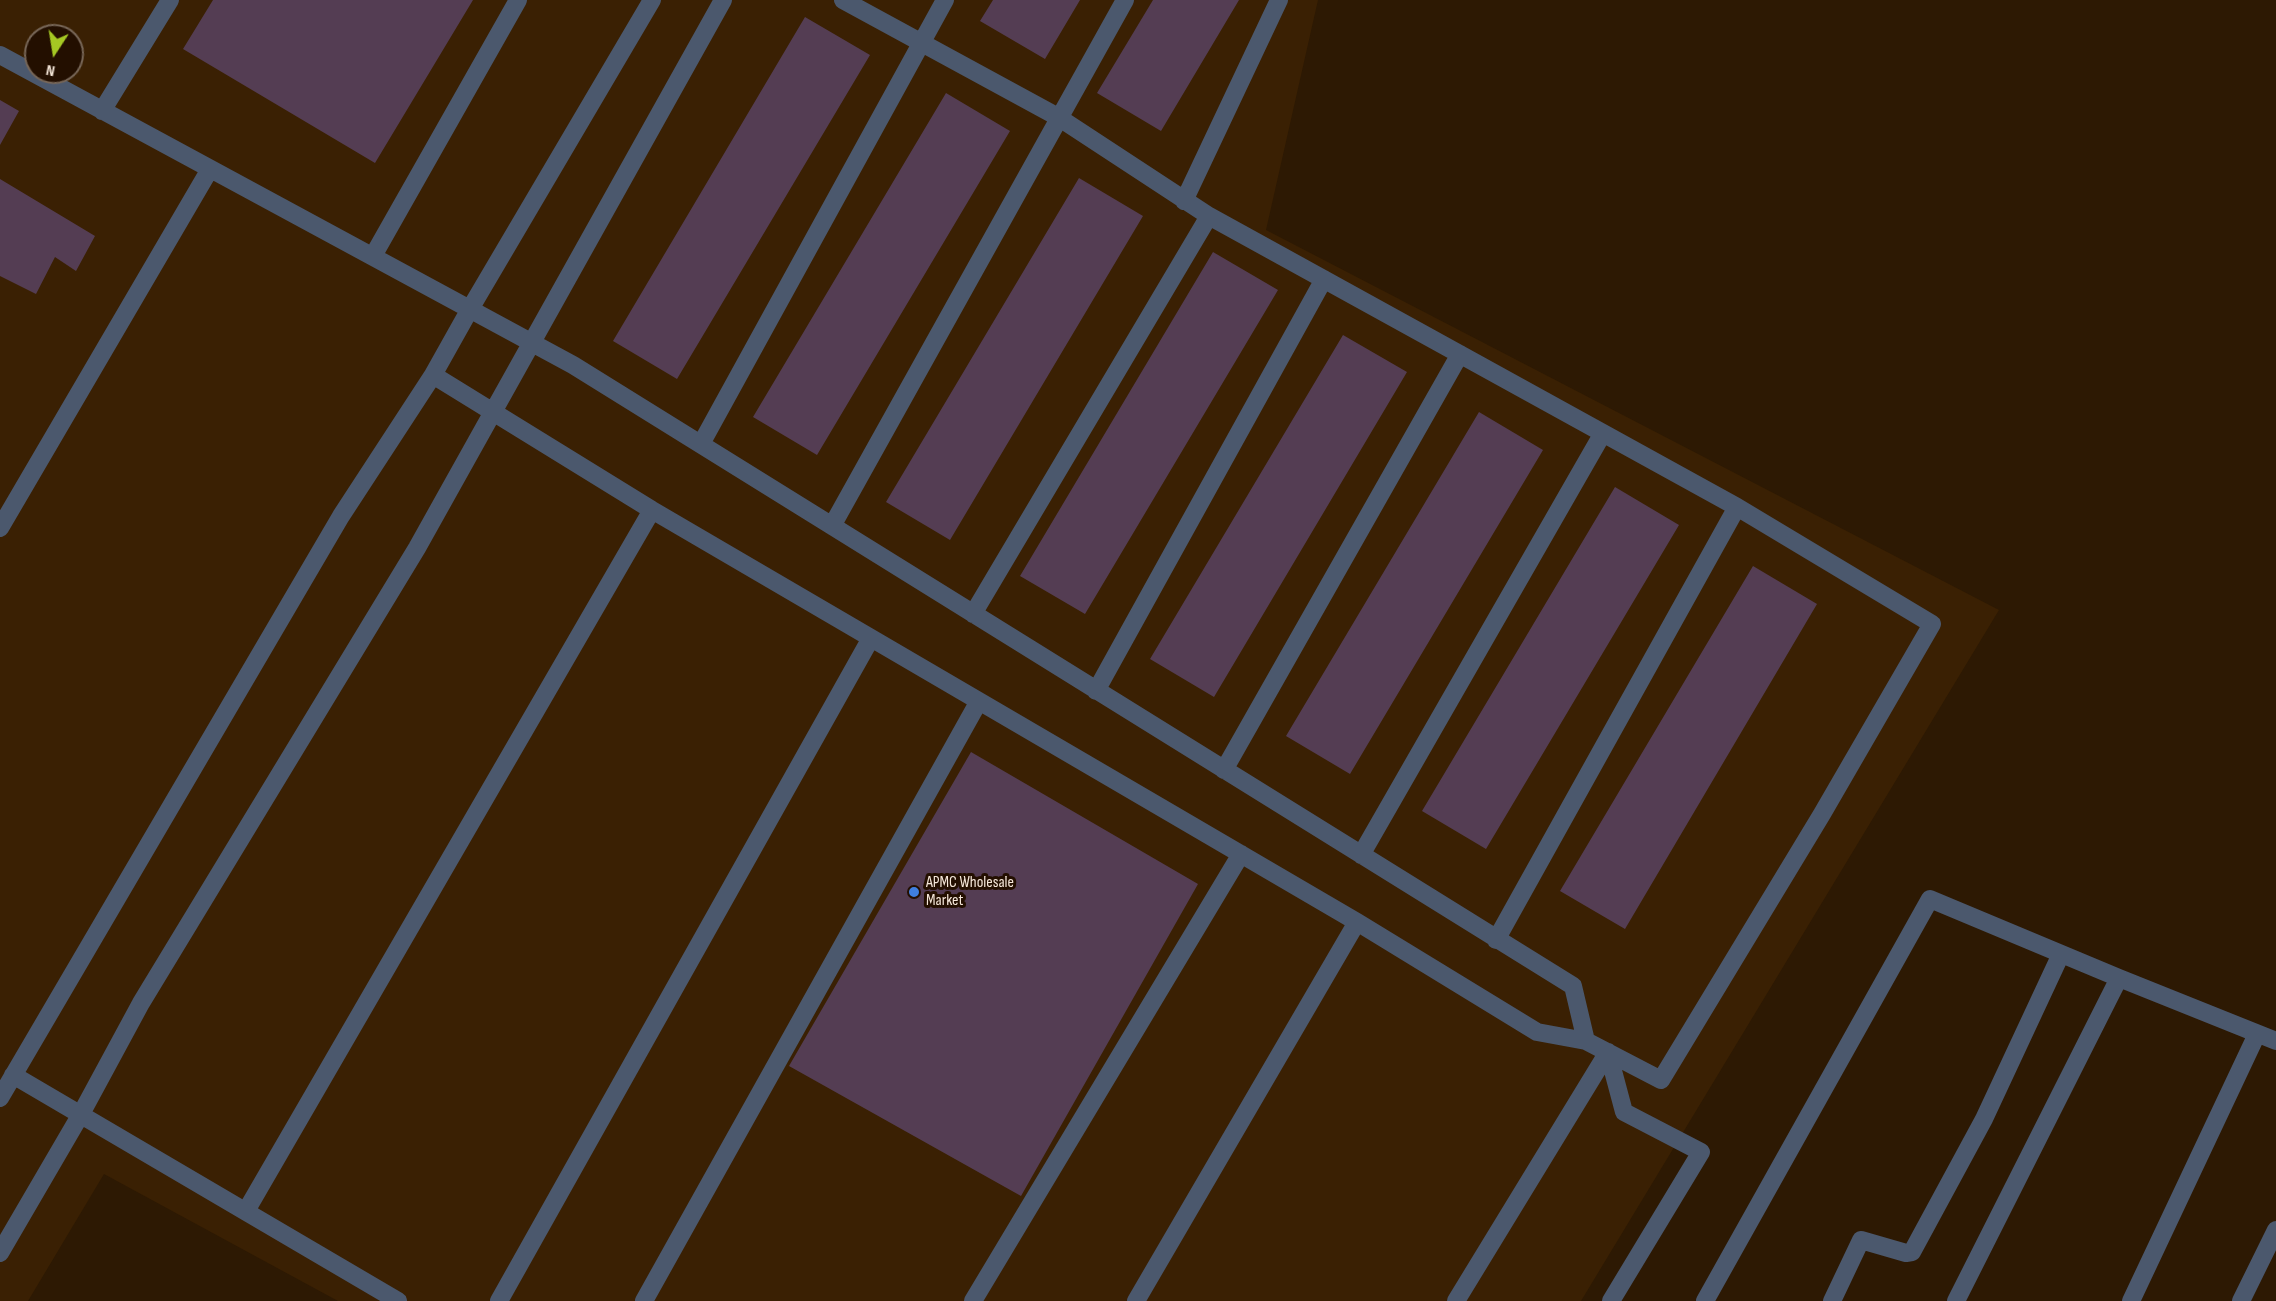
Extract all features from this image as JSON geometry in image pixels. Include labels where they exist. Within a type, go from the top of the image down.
[{"type":"street","points":[[102,111],[170,0]]},
{"type":"street","points":[[374,256],[518,0]]},
{"type":"street","points":[[0,1098],[341,516],[434,375],[470,309],[652,0]]},
{"type":"street","points":[[0,1253],[81,1114],[141,1003],[417,548],[723,0]]},
{"type":"street","points":[[434,375],[652,510],[1357,922],[1537,1032],[1586,1041],[1660,1080],[1822,814],[1932,624],[1737,507],[1209,216],[1058,117],[843,0]]},
{"type":"street","points":[[701,444],[945,0]]},
{"type":"street","points":[[832,526],[1125,0]]},
{"type":"street","points":[[1184,201],[1279,0]]},
{"type":"street","points":[[0,55],[573,364],[1573,986],[1586,1041]]},
{"type":"street","points":[[0,528],[210,169]]},
{"type":"street","points":[[973,614],[1209,216]]},
{"type":"street","points":[[1096,691],[1324,279]]},
{"type":"street","points":[[1224,770],[1460,354]]},
{"type":"street","points":[[1361,855],[1603,433]]},
{"type":"street","points":[[1496,940],[1737,507]]},
{"type":"street","points":[[246,1211],[652,510]]},
{"type":"street","points":[[499,1301],[871,638]]},
{"type":"street","points":[[644,1301],[979,701]]},
{"type":"street","points":[[973,1301],[1241,854]]},
{"type":"street","points":[[1705,1301],[1930,899],[2276,1041]]},
{"type":"street","points":[[1136,1301],[1357,922]]},
{"type":"street","points":[[1832,1301],[1861,1240],[1906,1253],[1912,1252],[1984,1119],[2061,954]]},
{"type":"street","points":[[1956,1301],[2119,978]]},
{"type":"street","points":[[2131,1301],[2258,1034]]},
{"type":"street","points":[[1456,1301],[1608,1052]]},
{"type":"street","points":[[1608,1052],[1624,1112],[1701,1152],[1611,1301]]},
{"type":"street","points":[[13,1075],[398,1301]]},
{"type":"street","points":[[2241,1301],[2276,1230]]},
{"type":"shaded area","name":"APMC Wholesale Market","points":[[0,0],[1318,0],[1266,230],[1999,610],[1581,1301],[338,1301],[104,1174],[28,1301],[0,1301]]},
{"type":"building","points":[[213,0],[473,0],[375,163],[183,49]]},
{"type":"building","points":[[993,0],[1080,0],[1045,59],[980,21]]},
{"type":"building","points":[[1153,0],[1239,0],[1161,131],[1097,93]]},
{"type":"building","points":[[805,17],[870,55],[677,379],[613,341]]},
{"type":"building","points":[[946,93],[1010,131],[817,455],[753,417]]},
{"type":"building","points":[[0,100],[19,111],[0,145]]},
{"type":"building","points":[[1079,178],[1143,216],[950,540],[886,502]]},
{"type":"building","points":[[0,179],[95,236],[76,271],[55,257],[36,294],[0,276]]},
{"type":"building","points":[[1213,252],[1278,290],[1085,614],[1020,576]]},
{"type":"building","points":[[1343,335],[1407,372],[1214,697],[1150,659]]},
{"type":"building","points":[[1479,412],[1543,450],[1350,774],[1286,736]]},
{"type":"building","points":[[1615,487],[1679,525],[1486,849],[1422,811]]},
{"type":"building","points":[[1753,566],[1817,604],[1625,929],[1560,891]]},
{"type":"building","points":[[971,752],[1198,884],[1021,1196],[789,1066]]},
{"type":"place","name":"APMC Wholesale Market","points":[[914,892]]}]
